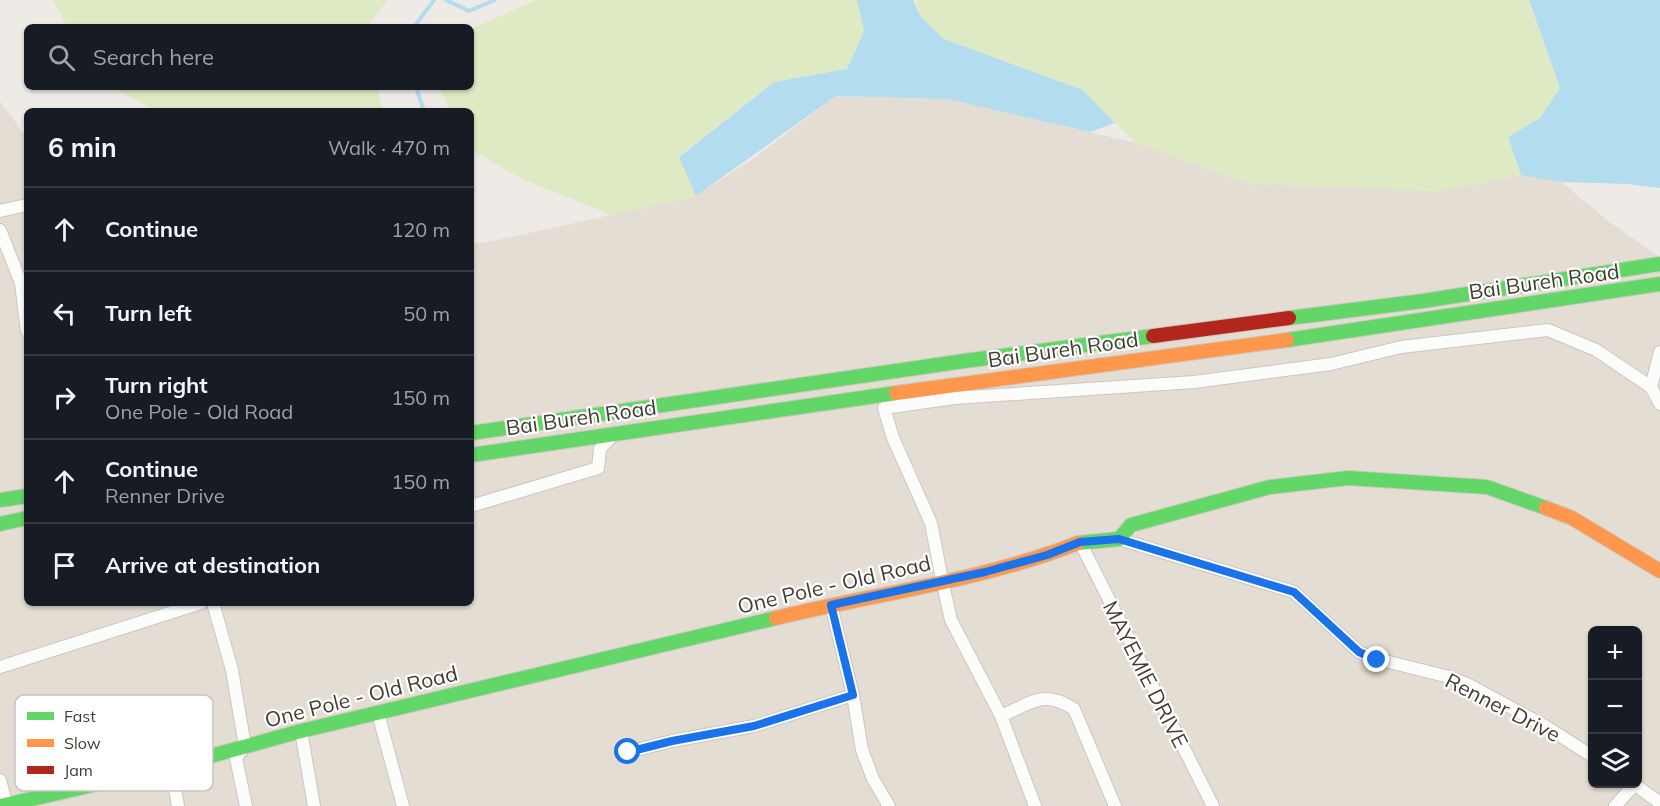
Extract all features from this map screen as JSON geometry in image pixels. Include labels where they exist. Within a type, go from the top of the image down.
[{"type":"main road","name":"Bai Bureh Road","points":[[474,433],[964,361],[1423,301],[1660,264]]},
{"type":"main road","name":"Bai Bureh Road","points":[[474,455],[1348,332],[1660,284]]},
{"type":"main road","points":[[1119,539],[1131,525],[1270,487],[1348,478],[1429,482],[1487,487],[1572,518],[1660,571]]},
{"type":"main road","points":[[0,500],[24,496]]},
{"type":"main road","points":[[0,524],[24,519]]},
{"type":"main road","name":"One Pole - Old Road","points":[[213,755],[301,731],[1028,560],[1080,542],[1119,539]]},
{"type":"main road","name":"One Pole - Old Road","points":[[5,805],[66,791]]},
{"type":"street","points":[[0,211],[24,206]]},
{"type":"street","points":[[0,230],[21,283],[24,308]]},
{"type":"street","points":[[1035,806],[1001,716],[951,620],[931,523],[893,438],[884,408],[954,399],[1194,382],[1331,364],[1401,347],[1548,330],[1596,350],[1651,387],[1660,404]]},
{"type":"street","points":[[1651,387],[1660,352]]},
{"type":"street","points":[[474,505],[598,468],[600,449],[615,434]]},
{"type":"street","name":"Renner Drive","points":[[1119,539],[1294,592],[1359,652],[1377,660],[1449,677],[1467,684],[1545,726],[1588,753]]},
{"type":"street","name":"MAYEMIE DRIVE","points":[[1080,542],[1213,806]]},
{"type":"street","points":[[831,605],[853,695],[862,750],[873,778],[889,806]]},
{"type":"street","points":[[0,667],[192,606]]},
{"type":"street","points":[[214,606],[232,670],[245,746],[236,758],[246,806]]},
{"type":"street","points":[[628,752],[672,741],[754,726],[853,695]]},
{"type":"street","points":[[1001,716],[1045,698],[1059,699],[1074,709],[1115,806]]},
{"type":"street","points":[[378,713],[403,806]]},
{"type":"street","points":[[301,731],[314,806]]},
{"type":"street","points":[[0,780],[5,805]]},
{"type":"street","points":[[1615,806],[1631,788]]},
{"type":"street","points":[[1639,788],[1660,803]]},
{"type":"street","points":[[175,791],[178,806]]},
{"type":"shaded area","points":[[836,96],[947,99],[1140,144],[1250,184],[1438,191],[1521,175],[1561,182],[1611,223],[1660,257],[1660,806],[0,806],[0,101],[24,134],[24,606],[474,606],[474,244],[696,196],[754,158]]},
{"type":"green space","points":[[53,0],[387,0],[370,24],[65,24]]},
{"type":"green space","points":[[536,0],[857,0],[864,31],[847,69],[774,82],[679,156],[696,196],[612,215],[522,179],[475,152],[474,108],[449,108],[440,90],[474,90],[474,28]]},
{"type":"green space","points":[[915,0],[1529,0],[1560,88],[1540,118],[1508,137],[1521,175],[1438,191],[1250,184],[1136,143],[1083,90],[944,39],[921,17]]},
{"type":"green space","points":[[118,90],[378,90],[382,108],[150,108]]},
{"type":"water","points":[[857,0],[913,0],[921,17],[944,39],[1083,90],[1115,123],[1090,132],[947,99],[836,96],[696,196],[679,157],[774,82],[847,69],[864,31]]},
{"type":"water","points":[[1529,0],[1660,0],[1660,188],[1628,184],[1561,182],[1521,175],[1508,137],[1540,118],[1560,88]]},
{"type":"waterway","points":[[416,24],[434,0]]},
{"type":"waterway","points":[[446,0],[469,11],[495,0]]},
{"type":"waterway","points":[[417,90],[423,108]]},
{"type":"traffic: fast","points":[[1289,318],[1423,301],[1660,264]]},
{"type":"traffic: fast","points":[[1287,340],[1660,284]]},
{"type":"traffic: fast","points":[[474,433],[964,361],[1153,336]]},
{"type":"traffic: fast","points":[[474,455],[896,393]]},
{"type":"traffic: fast","points":[[1078,543],[1119,539],[1131,525],[1270,487],[1348,478],[1487,487],[1546,508]]},
{"type":"traffic: fast","points":[[0,500],[24,496]]},
{"type":"traffic: fast","points":[[0,524],[24,519]]},
{"type":"traffic: fast","points":[[213,755],[301,731],[776,618]]},
{"type":"traffic: fast","points":[[1,806],[66,791]]},
{"type":"traffic: slow","points":[[896,393],[1287,340]]},
{"type":"traffic: slow","points":[[1546,508],[1572,518],[1660,571]]},
{"type":"traffic: slow","points":[[776,618],[967,577],[1042,556],[1078,543]]},
{"type":"traffic: jam","points":[[1153,336],[1289,318]]},
{"type":"route","points":[[628,752],[672,741],[754,726],[853,695],[831,605],[985,572],[1047,555],[1080,542],[1119,539],[1294,592],[1359,652],[1377,660]]}]
